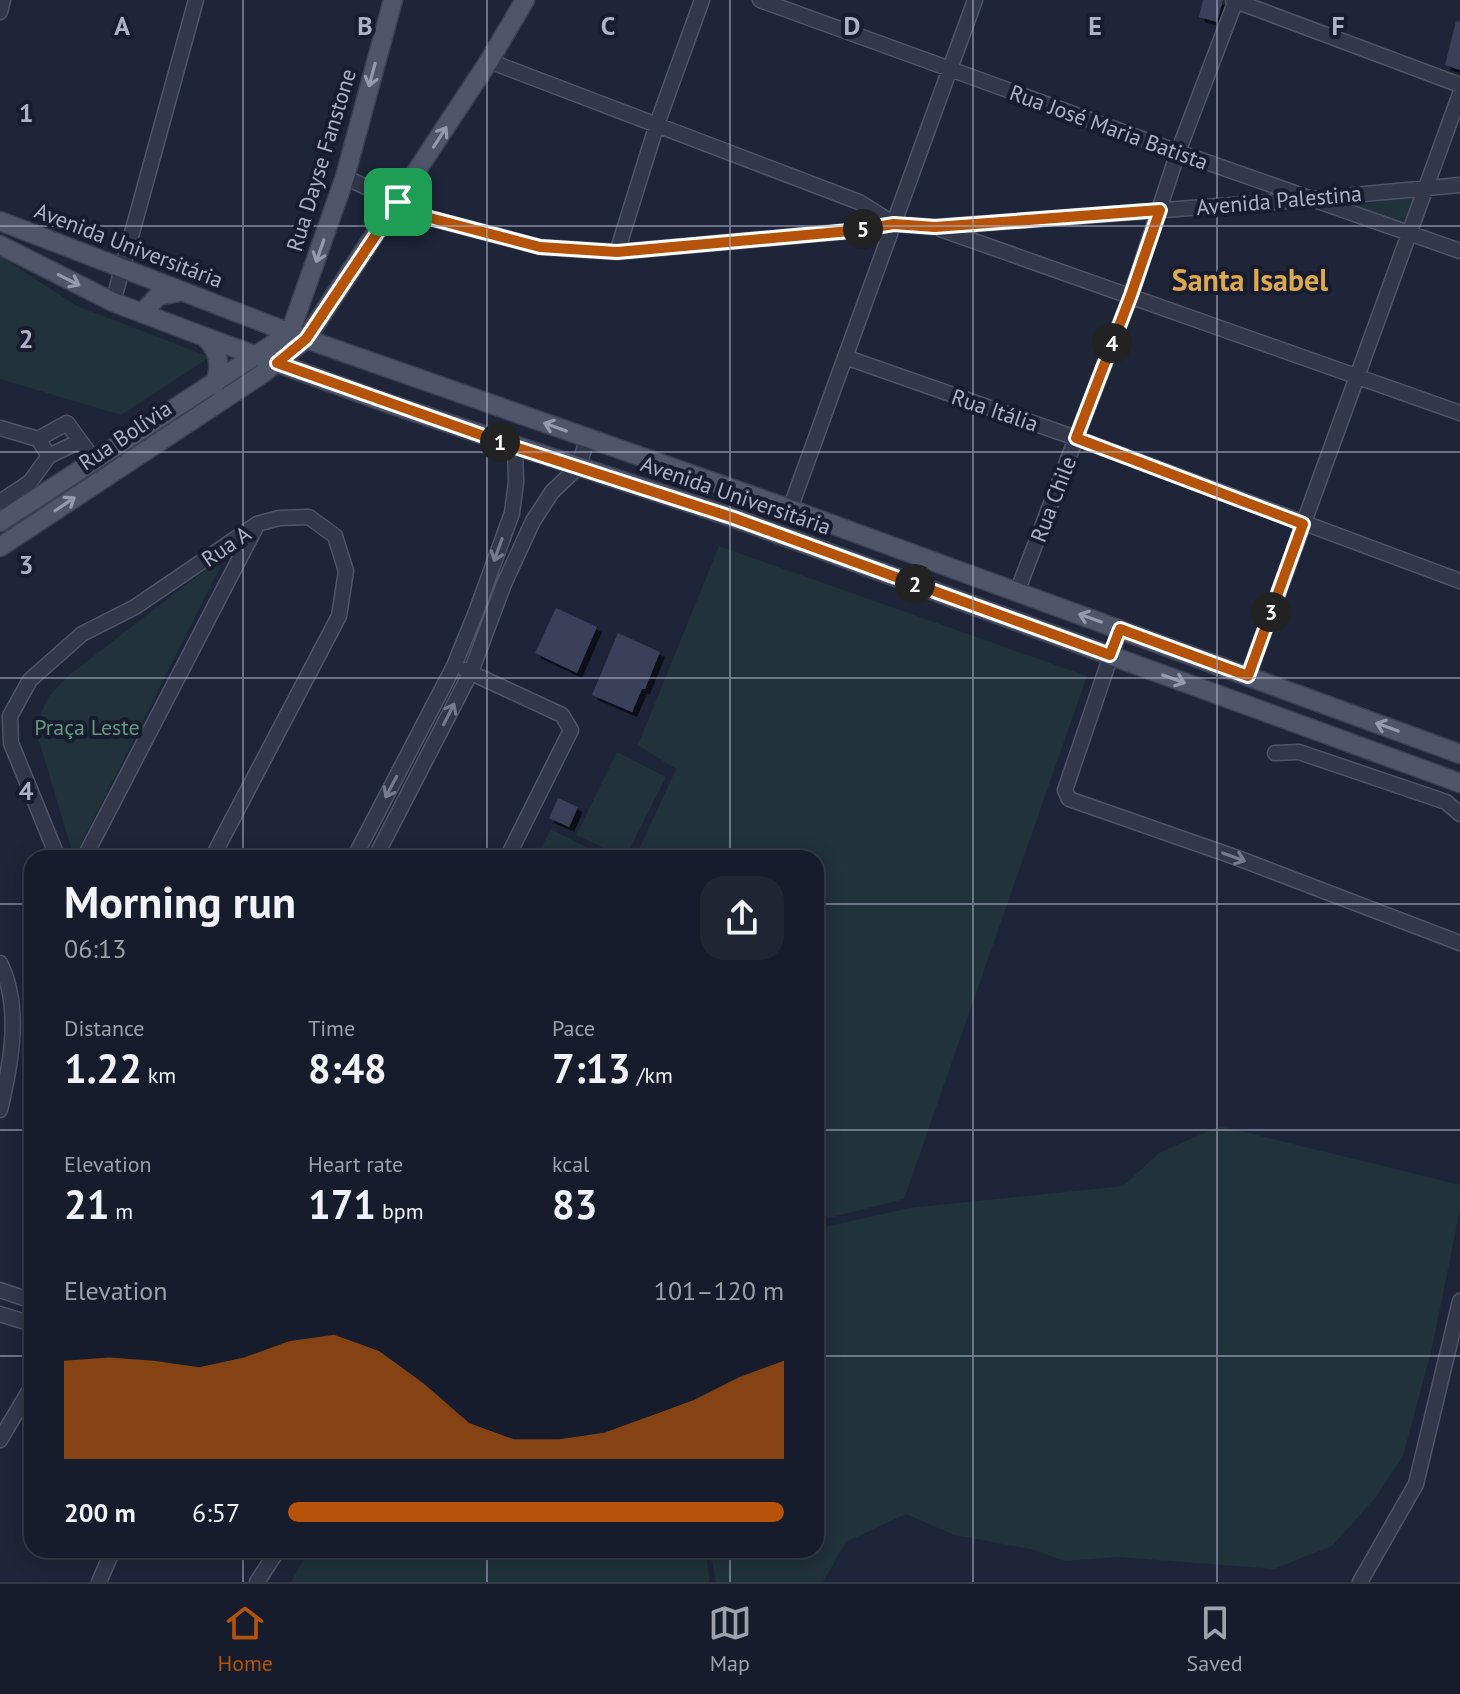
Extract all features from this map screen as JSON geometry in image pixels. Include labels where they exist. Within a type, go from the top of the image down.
[{"type":"main road","name":"Rua Dayse Fanstone","points":[[298,336],[393,0]]},
{"type":"main road","points":[[298,336],[398,202],[525,0]]},
{"type":"main road","name":"Avenida Universitária","points":[[0,221],[298,336],[790,509],[1460,754]]},
{"type":"main road","name":"Avenida Universitária","points":[[0,245],[113,302],[205,337],[515,447],[746,522],[1460,783]]},
{"type":"main road","points":[[142,313],[158,296],[182,292]]},
{"type":"main road","name":"Rua Bolívia","points":[[0,522],[258,356],[298,336]]},
{"type":"main road","name":"Rua Bolívia","points":[[0,547],[277,363],[298,336]]},
{"type":"main road","points":[[205,337],[214,347],[218,361],[214,385]]},
{"type":"main road","points":[[387,403],[399,391],[399,371]]},
{"type":"main road","points":[[626,482],[636,455]]},
{"type":"street","points":[[0,12],[3,0]]},
{"type":"street","points":[[113,302],[196,0]]},
{"type":"street","points":[[617,252],[657,124],[702,0]]},
{"type":"street","name":"Rua José Maria Batista","points":[[760,0],[1460,251]]},
{"type":"street","points":[[790,509],[975,0]]},
{"type":"street","points":[[1235,0],[1460,85]]},
{"type":"street","name":"Rua Chile","points":[[1017,592],[1131,295],[1178,152],[1235,0]]},
{"type":"street","points":[[489,61],[859,202],[894,224]]},
{"type":"street","points":[[1248,676],[1460,94]]},
{"type":"street","name":"Avenida Palestina","points":[[345,177],[430,218],[540,247],[617,252],[894,224],[935,227],[1460,185]]},
{"type":"street","points":[[935,227],[1460,413]]},
{"type":"street","name":"Rua Itália","points":[[845,357],[1076,438],[1460,581]]},
{"type":"street","points":[[38,439],[67,423],[94,460]]},
{"type":"street","points":[[0,428],[38,439],[49,456]]},
{"type":"street","points":[[358,850],[454,666],[504,584],[533,521],[552,492],[578,467],[588,438]]},
{"type":"street","points":[[0,502],[30,482],[49,456],[80,441]]},
{"type":"street","points":[[379,850],[471,672],[488,577],[512,513],[516,482],[515,447]]},
{"type":"street","points":[[512,513],[533,521]]},
{"type":"street","name":"Rua A","points":[[55,850],[11,743],[10,716],[30,680],[82,634],[135,607],[257,524],[279,518],[309,517],[335,536],[346,571],[339,616],[216,850]]},
{"type":"street","points":[[90,850],[257,524]]},
{"type":"street","points":[[488,577],[504,584]]},
{"type":"street","points":[[1120,629],[1065,790],[1069,799],[1235,857],[1460,943]]},
{"type":"street","points":[[454,666],[562,715],[571,730],[511,850]]},
{"type":"street","points":[[1275,753],[1299,752],[1446,802],[1460,814]]},
{"type":"street","points":[[0,963],[13,1016],[8,1079],[0,1110]]},
{"type":"street","points":[[0,1290],[24,1298]]},
{"type":"street","points":[[1360,1582],[1416,1484],[1460,1301]]},
{"type":"street","points":[[0,1314],[24,1322]]},
{"type":"street","points":[[0,1440],[24,1400]]},
{"type":"street","points":[[99,1582],[110,1558]]},
{"type":"street","points":[[257,1582],[273,1558]]},
{"type":"green space","points":[[1418,195],[1407,230],[1350,207]]},
{"type":"green space","points":[[0,256],[77,306],[210,357],[121,415],[0,379]]},
{"type":"green space","points":[[719,546],[1087,676],[904,1199],[824,1219],[824,850],[639,850],[676,769],[638,745]]},
{"type":"green space","name":"Praça Leste","points":[[227,553],[78,850],[72,850],[37,734],[41,713],[49,696],[68,676]]},
{"type":"green space","points":[[617,752],[666,777],[629,850],[608,850],[576,835]]},
{"type":"green space","points":[[551,829],[592,850],[540,850]]},
{"type":"green space","points":[[1220,1126],[1460,1185],[1460,1210],[1432,1348],[1403,1456],[1376,1497],[1332,1546],[1274,1569],[1118,1557],[1065,1561],[1031,1549],[954,1535],[906,1514],[846,1542],[823,1582],[716,1582],[712,1558],[824,1558],[824,1227],[910,1208],[1123,1186],[1159,1153]]},
{"type":"green space","points":[[304,1558],[706,1558],[710,1582],[291,1582]]},
{"type":"building","points":[[1203,0],[1223,0],[1217,22],[1199,17]]},
{"type":"building","points":[[1456,21],[1460,22],[1460,70],[1445,65]]},
{"type":"building","points":[[556,608],[597,627],[577,673],[535,653]]},
{"type":"building","points":[[618,633],[660,652],[632,712],[592,695]]},
{"type":"building","points":[[558,798],[578,807],[569,827],[549,818]]},
{"type":"district","name":"Santa Isabel","points":[[1250,279]]},
{"type":"route","points":[[398,202],[430,218],[540,247],[617,252],[850,231],[894,224],[935,227],[1160,210],[1076,438],[1303,524],[1248,676],[1120,629],[1110,655],[731,517],[515,447],[277,363],[306,339],[398,202]]}]
